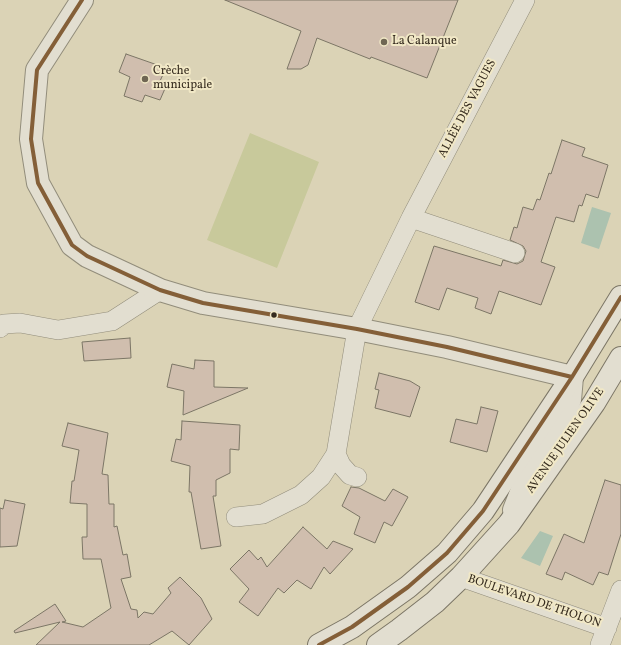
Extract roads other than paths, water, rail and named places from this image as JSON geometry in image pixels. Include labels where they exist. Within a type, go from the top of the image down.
[{"type":"street","points":[[82,0],[37,70],[31,139],[38,183],[72,245],[87,256],[160,290],[203,303],[357,329],[447,347],[572,378]]},
{"type":"street","name":"ALLÉE DES VAGUES","points":[[236,517],[263,514],[301,495],[321,477],[336,454],[357,329],[411,218],[525,0]]},
{"type":"street","points":[[411,218],[515,252]]},
{"type":"street","points":[[0,328],[4,324],[20,323],[58,330],[112,321],[160,290]]},
{"type":"street","name":"AVENUE JULIEN OLIVE","points":[[319,645],[352,628],[408,587],[447,553],[483,510],[572,378],[621,297]]},
{"type":"street","name":"AVENUE JULIEN OLIVE","points":[[378,645],[435,602],[461,577],[509,524],[594,403],[621,358]]},
{"type":"street","name":"AVENUE JULIEN OLIVE","points":[[509,524],[525,482],[570,400],[572,378]]},
{"type":"street","points":[[336,454],[341,465],[350,475],[357,477]]},
{"type":"street","name":"BOULEVARD DE THOLON","points":[[461,577],[603,636],[621,590]]},
{"type":"place","name":"La Calanque","points":[[384,42]]},
{"type":"place","name":"Crèche municipale","points":[[145,79]]}]
